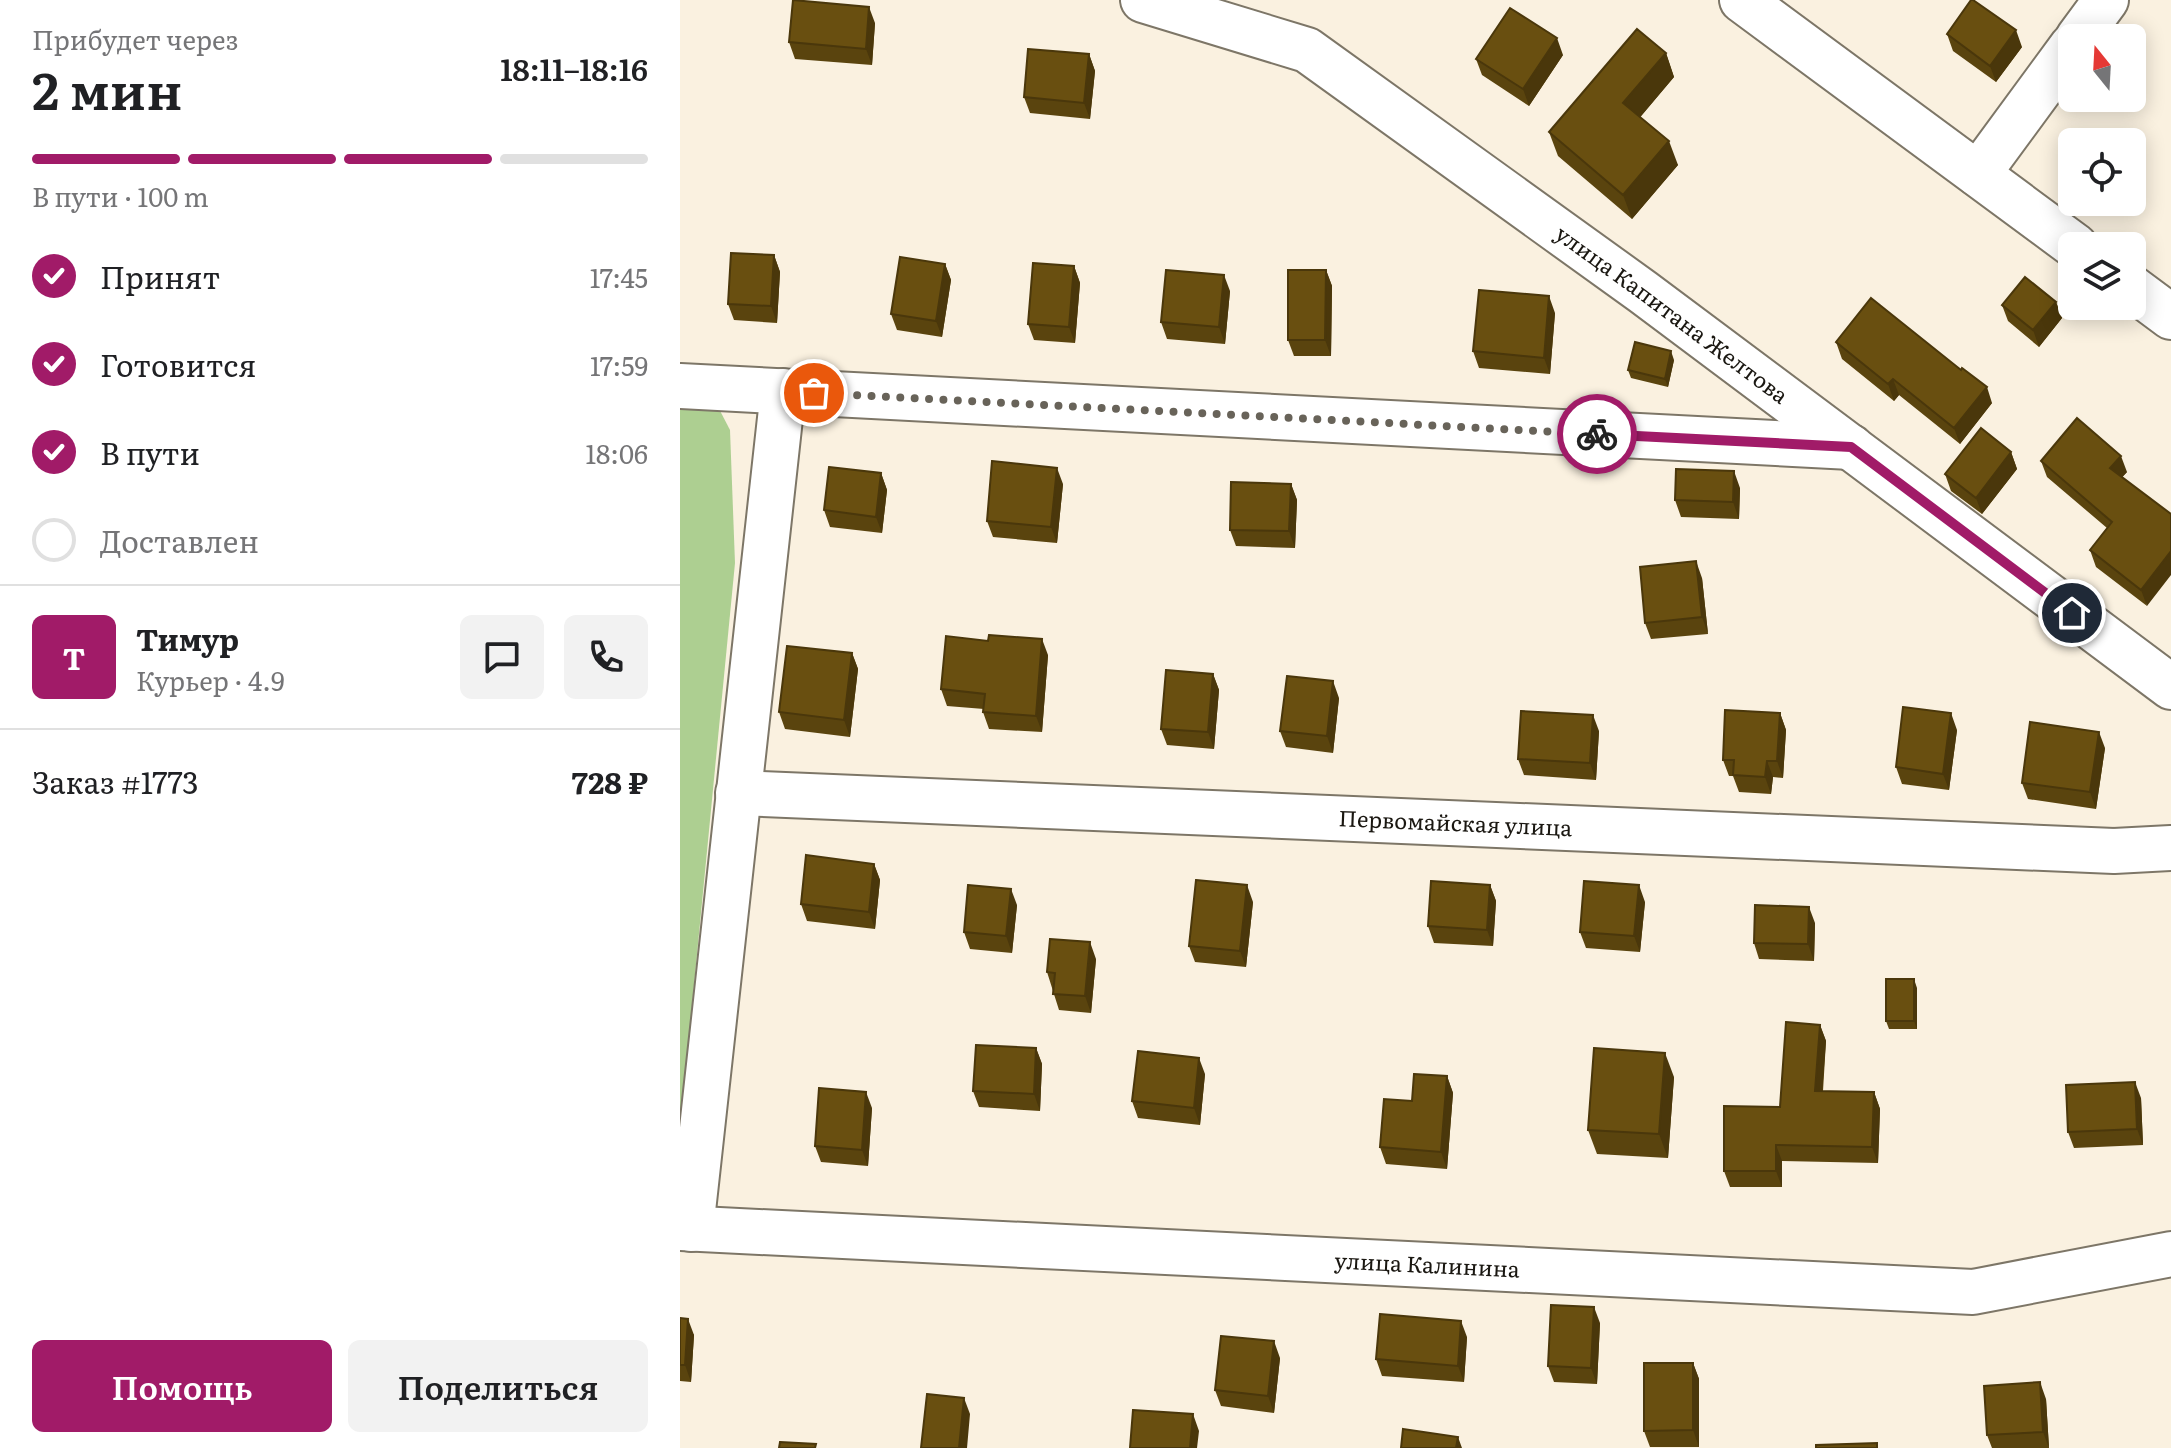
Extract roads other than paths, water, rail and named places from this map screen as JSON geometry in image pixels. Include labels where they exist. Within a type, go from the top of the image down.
[{"type":"street","name":"улица Капитана Желтова","points":[[1143,0],[1307,50],[1643,292],[2171,687]]},
{"type":"street","points":[[1742,0],[2058,233]]},
{"type":"street","points":[[2088,24],[2106,0]]},
{"type":"street","points":[[1978,174],[2058,65]]},
{"type":"street","points":[[2146,298],[2171,317]]},
{"type":"street","points":[[680,386],[1851,447]]},
{"type":"street","points":[[686,1229],[783,391]]},
{"type":"street","name":"Первомайская улица","points":[[738,793],[2114,851],[2171,848]]},
{"type":"street","name":"улица Калинина","points":[[686,1229],[1973,1292],[2171,1254]]}]
